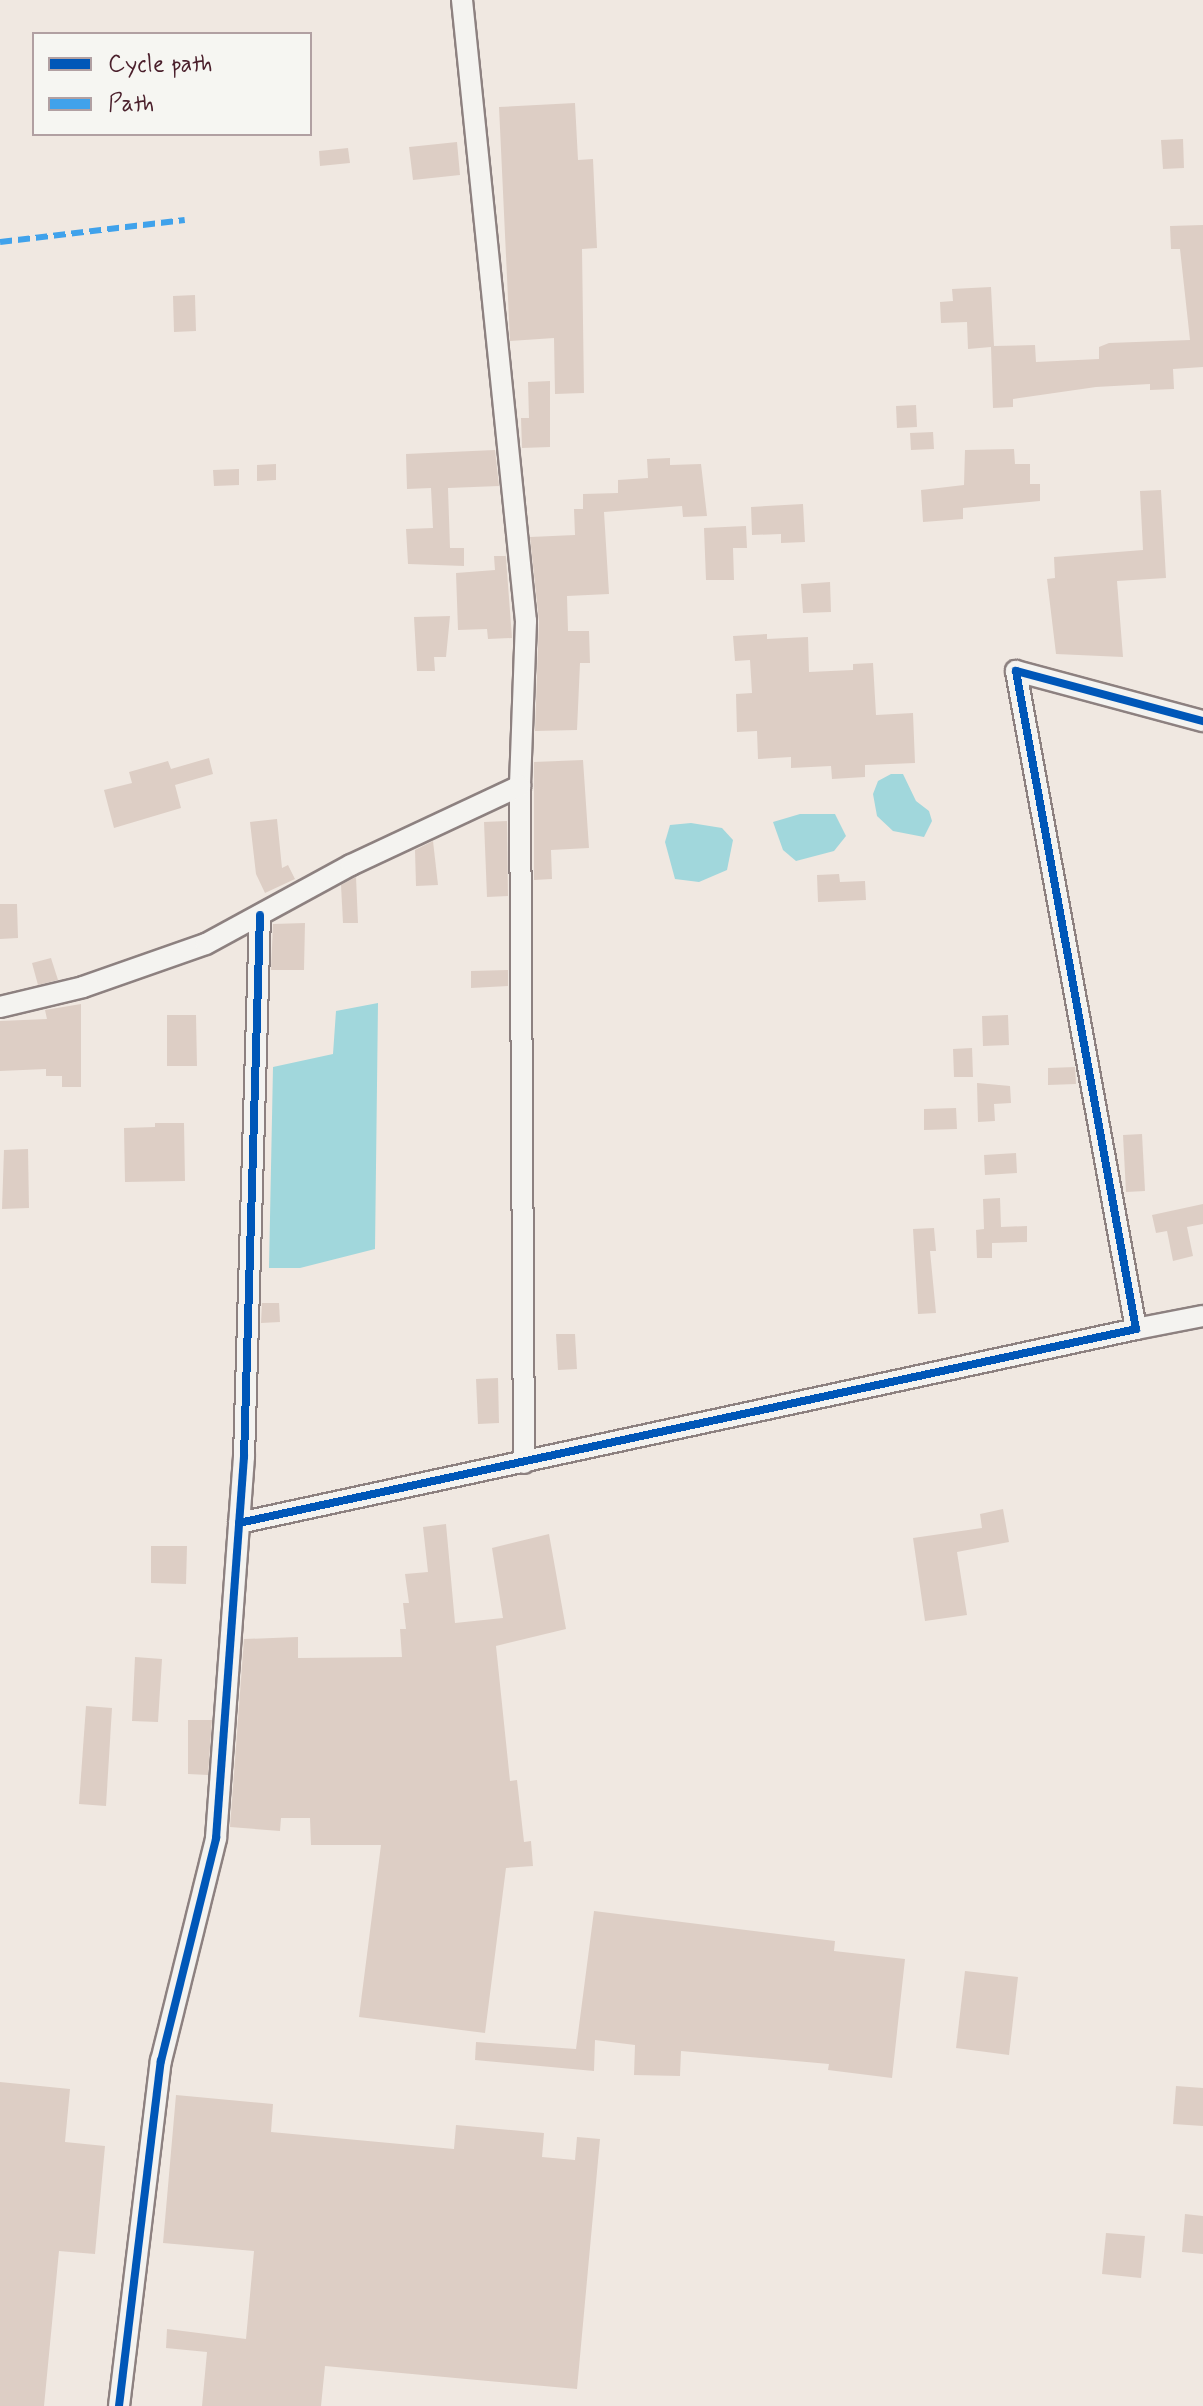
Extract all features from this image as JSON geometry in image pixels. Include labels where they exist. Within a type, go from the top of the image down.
[{"type":"street","points":[[462,0],[526,621],[520,786],[524,1463]]},
{"type":"street","points":[[1136,1329],[1016,671],[1203,721]]},
{"type":"street","points":[[0,1007],[83,987],[206,944],[520,786]]},
{"type":"street","points":[[119,2406],[161,2061],[216,1838],[239,1523],[260,915]]},
{"type":"street","points":[[239,1523],[1203,1316]]},
{"type":"water","points":[[891,774],[903,774],[916,801],[929,811],[932,821],[924,837],[893,831],[877,816],[873,794],[878,781]]},
{"type":"water","points":[[800,814],[835,814],[846,836],[834,851],[796,861],[783,850],[773,822]]},
{"type":"water","points":[[691,823],[722,828],[733,840],[727,870],[699,882],[675,879],[665,842],[670,825]]},
{"type":"water","points":[[378,1003],[375,1249],[300,1268],[269,1268],[273,1067],[333,1054],[336,1011]]},
{"type":"building","points":[[575,103],[578,160],[593,159],[597,248],[582,249],[584,393],[555,394],[554,338],[510,341],[499,107]]},
{"type":"building","points":[[1183,139],[1184,168],[1163,169],[1161,140]]},
{"type":"building","points":[[457,142],[460,175],[413,180],[409,147]]},
{"type":"building","points":[[348,148],[350,163],[320,166],[319,151]]},
{"type":"building","points":[[1203,225],[1203,367],[1173,369],[1174,389],[1150,390],[1150,384],[1096,387],[1013,399],[1013,407],[993,408],[991,347],[968,349],[967,322],[941,323],[940,302],[953,301],[952,289],[991,287],[994,346],[1035,345],[1036,362],[1099,359],[1099,347],[1109,343],[1190,340],[1180,249],[1171,249],[1170,226]]},
{"type":"building","points":[[195,295],[196,331],[174,332],[173,296]]},
{"type":"building","points":[[550,381],[550,447],[522,448],[521,418],[529,418],[528,382]]},
{"type":"building","points":[[916,405],[917,427],[897,428],[896,406]]},
{"type":"building","points":[[933,432],[934,449],[911,450],[910,433]]},
{"type":"building","points":[[1014,449],[1015,464],[1030,464],[1030,484],[1040,484],[1040,501],[963,508],[963,519],[923,522],[921,490],[964,485],[965,450]]},
{"type":"building","points":[[495,450],[499,486],[448,488],[450,548],[464,548],[464,566],[408,564],[406,529],[433,528],[431,488],[407,489],[406,454]]},
{"type":"building","points":[[670,458],[670,465],[701,464],[707,516],[683,517],[682,506],[604,512],[609,594],[567,596],[568,631],[589,631],[590,663],[580,663],[577,730],[535,731],[539,621],[530,537],[575,535],[574,509],[583,509],[583,494],[618,493],[618,480],[648,478],[647,459]]},
{"type":"building","points":[[276,464],[276,480],[257,481],[257,465]]},
{"type":"building","points":[[239,469],[239,485],[214,486],[213,470]]},
{"type":"building","points":[[1161,490],[1166,578],[1117,581],[1123,657],[1056,654],[1047,579],[1055,578],[1054,557],[1143,550],[1140,491]]},
{"type":"building","points":[[803,504],[805,542],[781,543],[781,534],[752,535],[751,507]]},
{"type":"building","points":[[746,526],[747,548],[733,548],[734,580],[706,580],[704,528]]},
{"type":"building","points":[[494,556],[506,556],[512,638],[488,639],[487,629],[458,630],[456,573],[495,570]]},
{"type":"building","points":[[830,582],[831,612],[803,613],[801,584]]},
{"type":"building","points":[[450,616],[446,657],[434,657],[435,671],[417,671],[414,617]]},
{"type":"building","points":[[767,634],[767,639],[808,637],[809,672],[853,670],[853,664],[873,663],[876,715],[913,713],[915,763],[865,765],[865,777],[832,779],[831,766],[791,768],[791,757],[758,759],[757,731],[737,732],[736,694],[752,693],[750,660],[735,661],[733,636]]},
{"type":"building","points":[[209,758],[213,774],[175,785],[181,808],[114,828],[104,790],[132,783],[129,772],[168,761],[171,769]]},
{"type":"building","points":[[583,760],[589,848],[551,850],[552,879],[534,880],[534,762]]},
{"type":"building","points":[[277,819],[282,868],[288,865],[295,879],[265,893],[256,874],[250,822]]},
{"type":"building","points":[[507,821],[508,896],[487,897],[484,822]]},
{"type":"building","points":[[433,841],[438,885],[416,886],[415,850]]},
{"type":"building","points":[[839,874],[840,882],[865,881],[866,900],[818,902],[817,875]]},
{"type":"building","points":[[356,877],[358,923],[343,923],[341,885]]},
{"type":"building","points":[[0,904],[17,904],[18,938],[0,939]]},
{"type":"building","points":[[305,923],[304,970],[271,970],[273,924]]},
{"type":"building","points":[[51,958],[58,980],[38,985],[32,963]]},
{"type":"building","points":[[508,970],[508,986],[471,988],[471,971]]},
{"type":"building","points":[[81,1004],[81,1087],[62,1087],[62,1076],[46,1076],[46,1069],[0,1071],[0,1021],[47,1019],[45,1010]]},
{"type":"building","points":[[167,1015],[196,1015],[197,1066],[167,1066]]},
{"type":"building","points":[[1008,1015],[1009,1045],[983,1046],[982,1016]]},
{"type":"building","points":[[972,1048],[973,1077],[954,1077],[953,1049]]},
{"type":"building","points":[[1075,1067],[1076,1084],[1048,1085],[1048,1068]]},
{"type":"building","points":[[977,1083],[1010,1086],[1011,1103],[994,1104],[995,1121],[978,1122]]},
{"type":"building","points":[[956,1108],[957,1129],[924,1130],[924,1109]]},
{"type":"building","points":[[155,1123],[184,1123],[185,1181],[125,1182],[124,1128],[155,1127]]},
{"type":"building","points":[[1142,1134],[1145,1191],[1126,1192],[1123,1135]]},
{"type":"building","points":[[28,1149],[29,1208],[2,1209],[4,1150]]},
{"type":"building","points":[[1016,1153],[1017,1173],[985,1175],[984,1155]]},
{"type":"building","points":[[1000,1198],[1001,1227],[1027,1226],[1027,1242],[992,1243],[992,1258],[977,1258],[976,1230],[984,1229],[983,1199]]},
{"type":"building","points":[[1203,1204],[1203,1224],[1187,1227],[1193,1256],[1173,1261],[1167,1231],[1156,1233],[1152,1215]]},
{"type":"building","points":[[934,1228],[936,1251],[930,1251],[936,1313],[918,1314],[913,1229]]},
{"type":"building","points":[[262,1303],[279,1303],[280,1322],[261,1323]]},
{"type":"building","points":[[556,1334],[575,1334],[577,1369],[558,1370]]},
{"type":"building","points":[[498,1378],[499,1423],[478,1424],[476,1379]]},
{"type":"building","points":[[1003,1509],[1009,1542],[957,1552],[967,1615],[925,1621],[913,1538],[982,1528],[980,1514]]},
{"type":"building","points":[[446,1524],[455,1623],[503,1618],[492,1548],[549,1534],[566,1629],[496,1646],[510,1781],[517,1780],[524,1842],[531,1841],[533,1866],[506,1868],[485,2033],[359,2017],[381,1845],[311,1845],[310,1818],[281,1818],[280,1831],[230,1827],[244,1639],[298,1637],[298,1658],[402,1657],[400,1629],[406,1629],[403,1603],[409,1603],[405,1574],[428,1572],[423,1527]]},
{"type":"building","points":[[151,1546],[187,1546],[186,1584],[151,1583]]},
{"type":"building","points":[[135,1657],[162,1659],[158,1722],[132,1721]]},
{"type":"building","points":[[86,1706],[112,1708],[106,1806],[79,1804]]},
{"type":"building","points":[[188,1720],[212,1720],[208,1775],[188,1774]]},
{"type":"building","points":[[594,1911],[835,1941],[834,1951],[905,1959],[892,2078],[828,2070],[829,2064],[681,2051],[680,2076],[634,2075],[635,2045],[595,2040],[594,2071],[475,2060],[476,2042],[576,2049]]},
{"type":"building","points":[[965,1971],[1018,1977],[1009,2055],[956,2048]]},
{"type":"building","points":[[0,2082],[70,2089],[65,2142],[105,2146],[95,2254],[59,2251],[44,2406],[0,2406]]},
{"type":"building","points":[[1176,2086],[1203,2088],[1203,2126],[1173,2124]]},
{"type":"building","points":[[176,2095],[273,2104],[271,2132],[454,2149],[456,2125],[544,2133],[542,2157],[575,2160],[577,2137],[600,2139],[577,2389],[325,2366],[321,2406],[202,2406],[207,2352],[166,2348],[167,2329],[246,2339],[254,2251],[163,2243]]},
{"type":"building","points":[[1185,2214],[1203,2216],[1203,2254],[1182,2252]]},
{"type":"building","points":[[1106,2233],[1145,2236],[1141,2278],[1102,2274]]},
{"type":"marked path","points":[[0,242],[185,220]]},
{"type":"cycle path","points":[[239,1523],[1136,1329],[1016,671],[1203,721]]},
{"type":"cycle path","points":[[119,2406],[161,2061],[216,1838],[244,1457],[260,915]]}]
